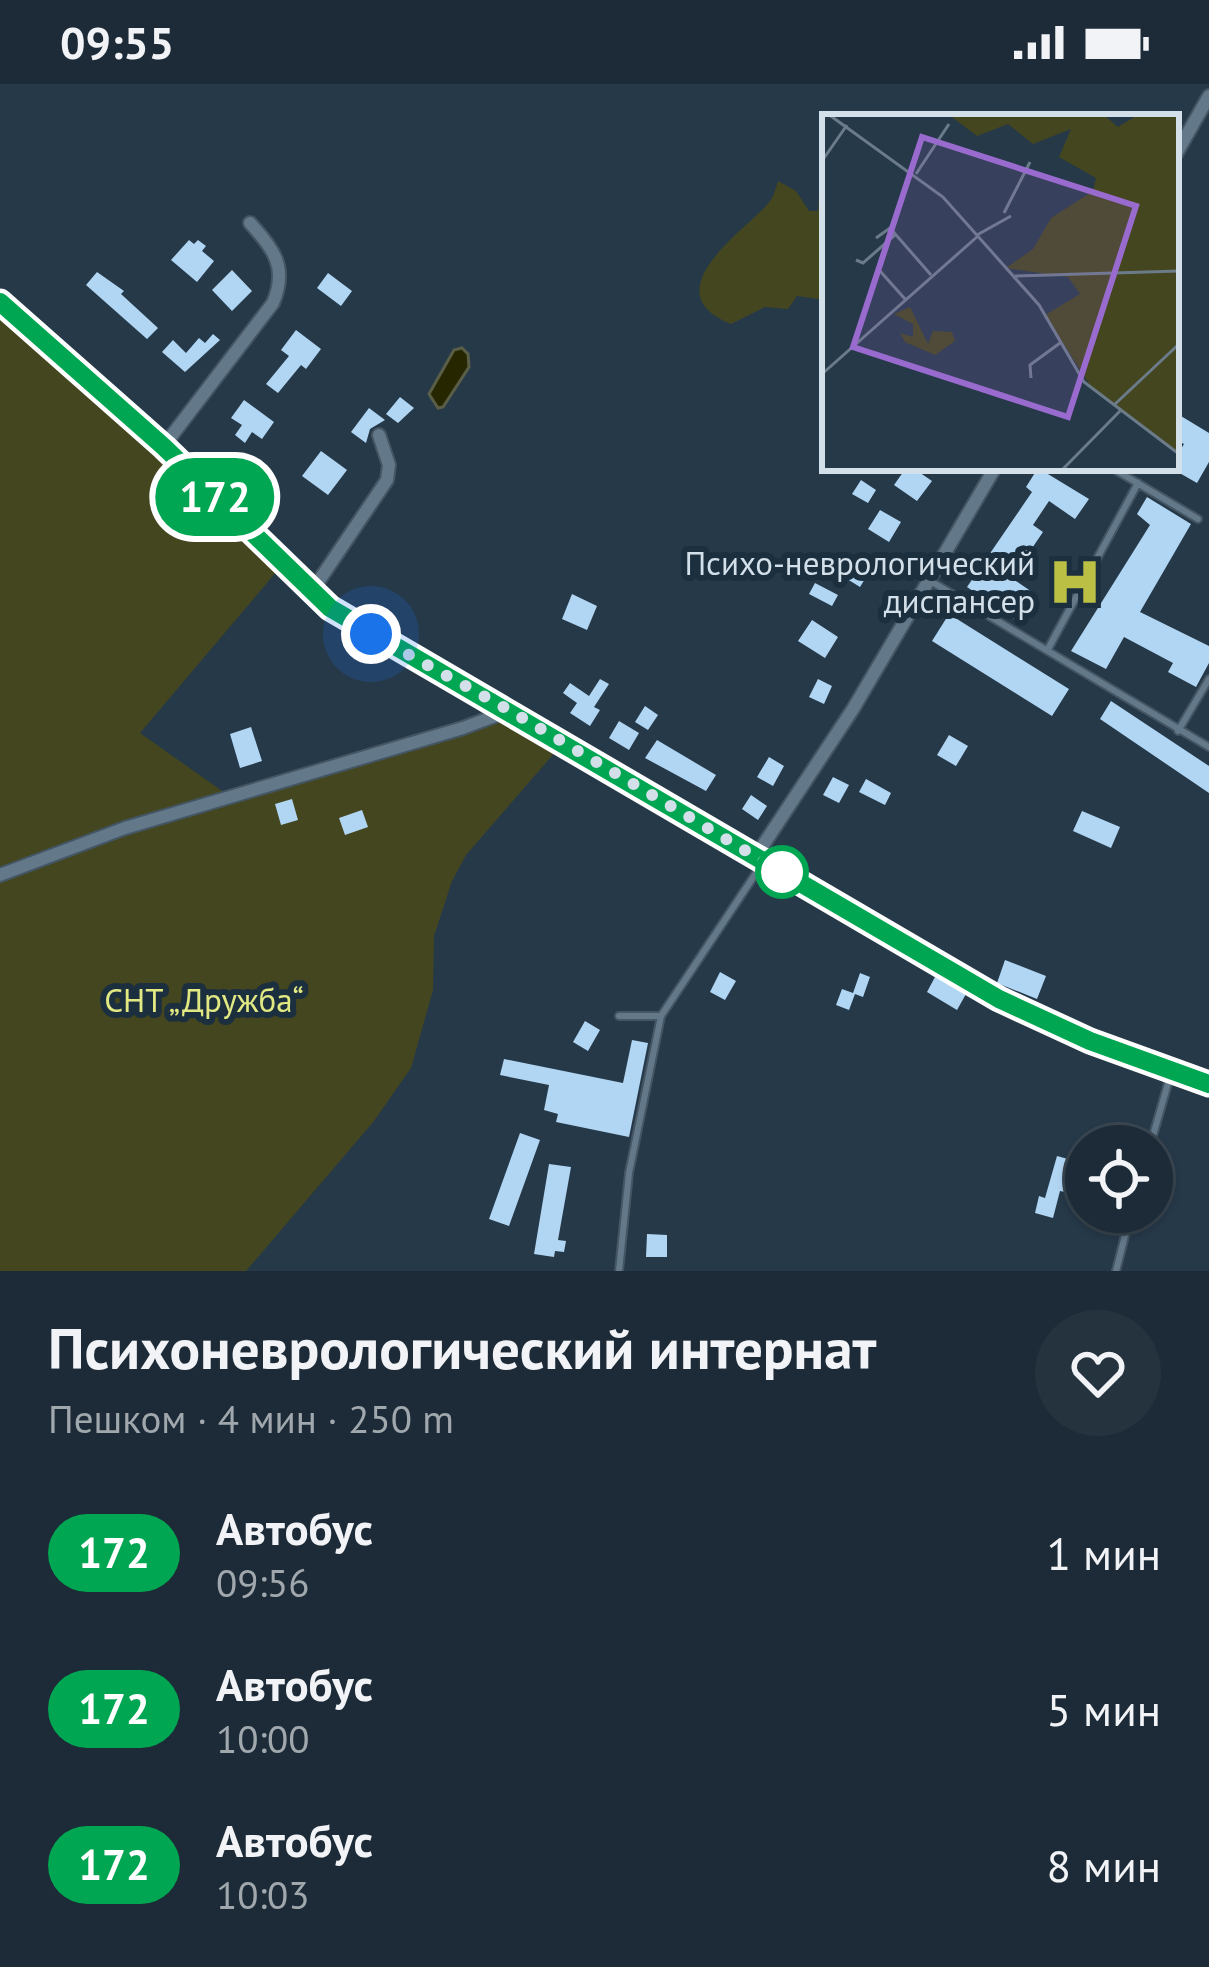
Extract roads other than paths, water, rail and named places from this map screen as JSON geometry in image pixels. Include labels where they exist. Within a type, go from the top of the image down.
[{"type":"main road","points":[[0,302],[164,447],[330,608],[999,999],[1090,1041],[1209,1084]]},
{"type":"street","points":[[1179,149],[1209,96]]},
{"type":"street","points":[[164,447],[273,303],[280,286],[281,266],[272,247],[250,223]]},
{"type":"street","points":[[312,591],[388,480],[389,465],[379,435]]},
{"type":"street","points":[[760,859],[993,471]]},
{"type":"street","points":[[0,875],[124,828],[463,728],[509,710]]},
{"type":"lane","points":[[1117,471],[1198,519]]},
{"type":"lane","points":[[1047,650],[1138,483]]},
{"type":"lane","points":[[929,580],[1209,747]]},
{"type":"lane","points":[[1178,731],[1209,679]]},
{"type":"lane","points":[[619,1271],[629,1173],[661,1016],[760,859]]},
{"type":"lane","points":[[620,1016],[661,1016]]},
{"type":"lane","points":[[1156,1125],[1172,1069]]},
{"type":"lane","points":[[1116,1271],[1126,1233]]},
{"type":"place","name":"Психо-неврологический диспансер","points":[[1075,582]]},
{"type":"park label","name":"СНТ „Дружба“","points":[[204,1000]]}]
